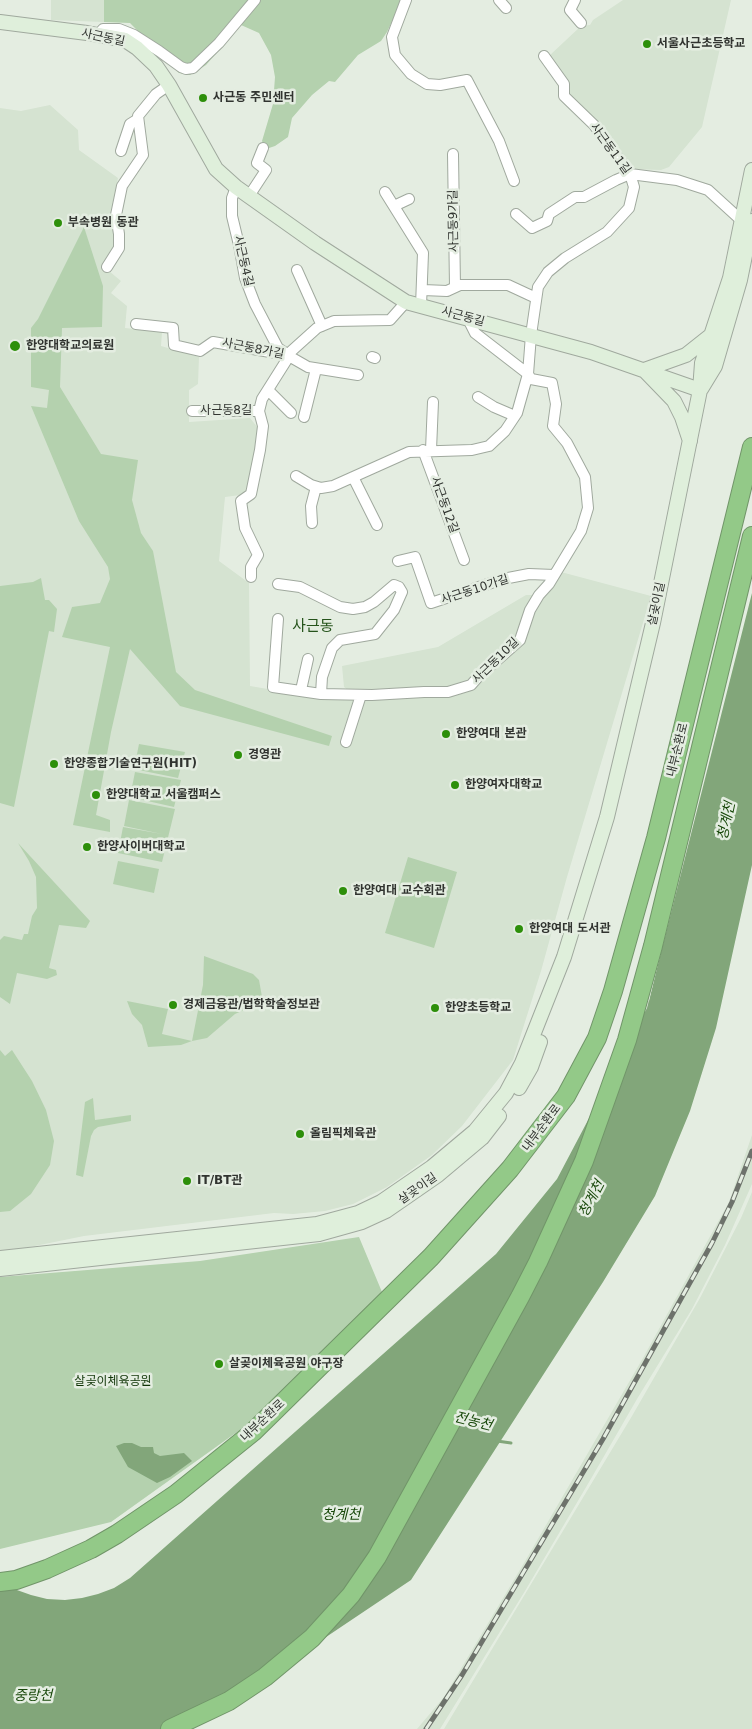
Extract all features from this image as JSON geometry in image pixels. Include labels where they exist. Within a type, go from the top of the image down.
[{"type":"highway","name":"내부순환로","points":[[0,1582],[16,1580],[47,1569],[91,1549],[117,1534],[176,1494],[252,1432],[431,1257],[510,1168],[566,1096],[597,1038],[616,982],[656,838],[752,447]]},
{"type":"highway","name":"내부순환로","points":[[170,1729],[229,1701],[265,1677],[312,1638],[351,1595],[377,1557],[538,1262],[584,1161],[627,1040],[653,946],[752,536]]},
{"type":"main road","name":"사근동길","points":[[0,22],[125,40],[137,48],[156,66],[169,85],[216,170],[236,187],[315,243],[406,302],[590,352],[700,390]]},
{"type":"main road","name":"살곶이길","points":[[700,390],[715,366],[740,280],[752,170]]},
{"type":"main road","name":"살곶이길","points":[[0,1258],[317,1224],[358,1213],[381,1202],[432,1167],[475,1131],[506,1093],[522,1063],[564,957],[607,817],[654,623],[700,390],[702,363],[747,221]]},
{"type":"main road","points":[[690,441],[674,401],[644,370],[686,356],[710,336]]},
{"type":"main road","name":"살곶이길","points":[[0,1268],[319,1234],[362,1222],[386,1211],[438,1175],[482,1138],[513,1098],[531,1068],[576,938],[605,844],[607,817]]},
{"type":"street","points":[[98,35],[103,29],[119,29],[134,35],[181,67],[193,68],[219,43],[256,0]]},
{"type":"street","points":[[406,0],[392,37],[395,56],[411,74],[426,84],[440,85],[467,80],[499,141],[514,181]]},
{"type":"street","points":[[575,0],[570,10],[581,23]]},
{"type":"street","name":"사근동11길","points":[[531,336],[538,287],[548,272],[565,258],[607,232],[628,208],[634,187],[630,174],[594,125],[564,96],[564,84],[544,56]]},
{"type":"street","points":[[108,267],[118,248],[119,234],[116,215],[122,186],[143,155],[138,116],[156,94],[169,85]]},
{"type":"street","points":[[121,151],[130,124],[138,119]]},
{"type":"street","points":[[249,196],[266,170],[257,163],[263,148]]},
{"type":"street","name":"사근동9가길","points":[[453,154],[455,287]]},
{"type":"street","points":[[516,214],[532,228],[547,221],[549,214],[575,198],[584,198],[630,174],[677,180],[708,190],[747,221]]},
{"type":"street","name":"사근동4길","points":[[236,187],[232,198],[232,216],[240,245],[245,278],[255,304],[278,348],[287,355]]},
{"type":"street","points":[[385,192],[423,253],[421,306]]},
{"type":"street","points":[[394,206],[409,199]]},
{"type":"street","points":[[297,270],[322,326]]},
{"type":"street","points":[[423,290],[447,291],[460,285],[508,285],[536,298]]},
{"type":"street","name":"사근동8길","points":[[251,577],[251,567],[258,555],[245,528],[241,501],[250,494],[260,450],[263,426],[259,411],[262,399],[286,361],[287,355],[317,328],[334,321],[390,320],[406,302]]},
{"type":"street","name":"사근동10길","points":[[278,619],[273,688],[322,694],[361,695],[448,692],[471,685],[520,640],[530,610],[581,532],[588,508],[585,477],[567,443],[553,426],[556,404],[552,384],[531,379],[528,374],[475,332],[468,319]]},
{"type":"street","name":"사근동8가길","points":[[136,324],[173,328],[174,345],[200,352],[214,342],[287,355],[308,367],[358,375]]},
{"type":"street","points":[[296,476],[311,486],[321,488],[333,486],[409,452],[472,450],[489,446],[505,431],[518,413],[528,374],[531,336]]},
{"type":"street","points":[[304,417],[316,369]]},
{"type":"street","points":[[268,390],[291,413]]},
{"type":"street","points":[[478,397],[494,407],[515,416]]},
{"type":"street","name":"사근동12길","points":[[433,402],[427,450],[464,560]]},
{"type":"street","name":"사근동8길","points":[[192,411],[259,411]]},
{"type":"street","points":[[352,477],[377,526]]},
{"type":"street","points":[[312,524],[311,506],[316,487]]},
{"type":"street","name":"사근동10가길","points":[[398,561],[415,557],[431,603],[504,579],[529,574],[551,579]]},
{"type":"street","points":[[278,584],[300,587],[340,607],[353,609],[365,607],[374,602],[394,585],[399,587],[402,592],[400,600],[375,634],[340,640],[332,648],[322,677],[322,694]]},
{"type":"street","points":[[301,690],[308,659]]},
{"type":"street","points":[[346,742],[361,695]]},
{"type":"shaded area","points":[[51,0],[104,0],[104,22],[51,20]]},
{"type":"shaded area","name":"서울사근초등학교","points":[[623,0],[731,0],[702,127],[669,167],[661,170],[631,169],[567,94],[549,56],[581,26],[590,25],[593,20]]},
{"type":"shaded area","name":"한양대학교 서울캠퍼스","points":[[50,105],[78,130],[79,150],[118,178],[111,210],[116,241],[103,266],[121,281],[111,293],[127,306],[125,328],[162,332],[161,346],[199,357],[198,384],[189,390],[189,422],[250,418],[258,428],[248,494],[225,497],[219,561],[249,583],[250,686],[321,698],[357,697],[344,687],[342,666],[438,647],[526,595],[539,595],[561,572],[651,596],[513,1060],[462,1126],[432,1155],[387,1187],[353,1204],[325,1211],[293,1214],[274,1213],[84,1236],[0,1253],[0,108],[21,111]]},
{"type":"shaded area","points":[[752,1135],[752,1184],[725,1245],[692,1309],[525,1591],[440,1729],[417,1729],[444,1697],[643,1358],[729,1202]]},
{"type":"shaded area","points":[[752,1192],[752,1729],[444,1729],[632,1416],[700,1298],[741,1218]]},
{"type":"green space","points":[[104,0],[402,0],[381,41],[358,55],[335,82],[329,81],[312,95],[292,118],[288,137],[275,146],[266,149],[262,141],[273,104],[275,77],[271,55],[259,33],[241,25],[206,65],[190,75],[179,73],[130,23],[104,22]]},
{"type":"green space","points":[[84,227],[103,286],[102,327],[62,328],[60,387],[101,454],[138,460],[132,500],[141,533],[153,551],[176,672],[195,690],[332,736],[329,746],[180,706],[130,649],[111,732],[96,815],[110,820],[110,832],[73,825],[110,647],[62,637],[72,607],[100,603],[110,579],[108,567],[79,521],[31,406],[47,408],[49,390],[31,387],[31,328],[38,319]]},
{"type":"green space","points":[[41,578],[45,600],[49,600],[57,609],[54,632],[49,631],[14,807],[0,803],[0,586],[33,582]]},
{"type":"green space","points":[[139,744],[185,752],[178,778],[134,769]]},
{"type":"green space","points":[[135,772],[181,780],[174,807],[130,797]]},
{"type":"green space","points":[[129,800],[175,809],[162,862],[118,853],[123,827],[162,834],[124,826]]},
{"type":"green space","points":[[18,843],[90,921],[86,928],[59,925],[49,968],[56,970],[57,975],[47,979],[17,973],[10,1004],[0,997],[0,940],[4,936],[22,940],[24,934],[28,934],[32,916],[37,908],[36,877]]},
{"type":"green space","points":[[408,857],[457,872],[434,948],[385,933]]},
{"type":"green space","points":[[118,861],[159,869],[154,893],[113,884]]},
{"type":"green space","points":[[204,956],[253,974],[259,980],[264,1008],[244,1010],[235,1014],[207,1038],[192,1041],[203,985]]},
{"type":"green space","points":[[127,1001],[168,1009],[162,1034],[192,1041],[181,1045],[148,1047],[142,1025],[132,1014]]},
{"type":"green space","points":[[0,1050],[5,1056],[12,1050],[32,1081],[46,1110],[54,1141],[50,1165],[31,1194],[10,1211],[0,1212]]},
{"type":"green space","points":[[93,1098],[95,1120],[131,1115],[131,1121],[98,1127],[94,1130],[91,1136],[83,1177],[76,1175],[85,1102]]},
{"type":"green space","name":"살곶이체육공원","points":[[359,1237],[382,1292],[251,1422],[111,1522],[0,1549],[0,1277],[200,1261]]},
{"type":"water","name":"청계천","points":[[752,593],[752,865],[716,1028],[690,1111],[655,1196],[603,1282],[411,1580],[189,1729],[0,1729],[0,1584],[47,1599],[65,1600],[98,1594],[114,1588],[130,1578],[496,1254],[557,1179],[647,1008]]},
{"type":"water","points":[[132,1443],[141,1447],[153,1447],[154,1453],[160,1456],[184,1453],[192,1461],[170,1477],[157,1483],[128,1467],[116,1446]]},
{"type":"pier","points":[[728,677],[649,1001],[646,1000]]},
{"type":"waterway","name":"전농천","points":[[497,1441],[511,1443]]},
{"type":"railway","points":[[426,1729],[462,1675],[603,1439],[712,1243],[732,1202],[752,1151]]},
{"type":"place","name":"서울사근초등학교","points":[[647,44]]},
{"type":"place","name":"사근동 주민센터","points":[[203,98]]},
{"type":"place","name":"부속병원 동관","points":[[58,223]]},
{"type":"place","name":"한양대학교의료원","points":[[15,346]]},
{"type":"place","name":"한양여대 본관","points":[[446,734]]},
{"type":"place","name":"경영관","points":[[238,755]]},
{"type":"place","name":"한양종합기술연구원(HIT)","points":[[54,764]]},
{"type":"place","name":"한양여자대학교","points":[[455,785]]},
{"type":"place","name":"한양대학교 서울캠퍼스","points":[[96,795]]},
{"type":"place","name":"한양사이버대학교","points":[[87,847]]},
{"type":"place","name":"한양여대 교수회관","points":[[343,891]]},
{"type":"place","name":"한양여대 도서관","points":[[519,929]]},
{"type":"place","name":"경제금융관/법학학술정보관","points":[[173,1005]]},
{"type":"place","name":"한양초등학교","points":[[435,1008]]},
{"type":"place","name":"올림픽체육관","points":[[300,1134]]},
{"type":"place","name":"IT/BT관","points":[[187,1181]]},
{"type":"place","name":"살곶이체육공원 야구장","points":[[219,1364]]},
{"type":"district","name":"사근동","points":[[313,627]]},
{"type":"water label","name":"중랑천","points":[[33,1696]]}]
